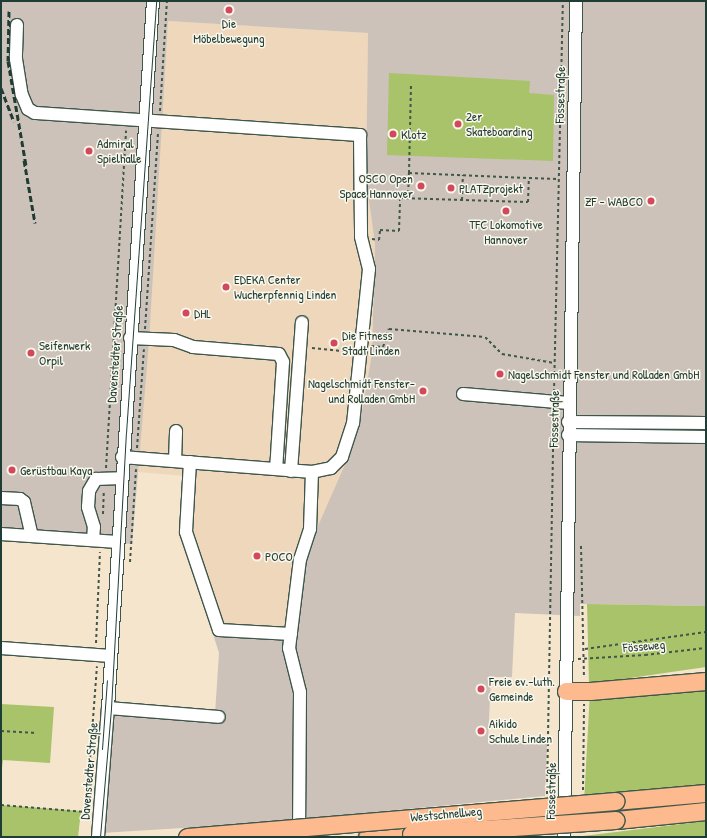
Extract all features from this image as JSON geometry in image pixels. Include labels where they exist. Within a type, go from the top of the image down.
[{"type":"highway","points":[[566,690],[590,691],[706,681]]},
{"type":"highway","name":"Westschnellweg","points":[[187,837],[706,793]]},
{"type":"highway","name":"Westschnellweg","points":[[367,837],[434,834],[616,820],[706,811]]},
{"type":"street","name":"Davenstedter Straße","points":[[98,837],[108,708],[122,457],[153,1]]},
{"type":"street","name":"Fössestraße","points":[[564,837],[568,422],[576,1]]},
{"type":"street","points":[[17,26],[16,58],[22,95],[28,109],[42,114],[360,135],[361,238],[369,269],[353,423],[342,456],[331,468],[312,472],[122,457]]},
{"type":"street","points":[[291,471],[302,322]]},
{"type":"street","points":[[130,338],[174,340],[193,347],[279,354],[282,357],[276,469]]},
{"type":"street","points":[[463,394],[554,403],[569,403]]},
{"type":"street","points":[[568,422],[706,423]]},
{"type":"street","points":[[175,461],[176,430]]},
{"type":"street","points":[[568,435],[706,437]]},
{"type":"street","points":[[190,462],[186,532],[219,630],[291,634]]},
{"type":"street","points":[[299,837],[300,692],[290,648],[298,593],[300,559],[310,529],[312,472]]},
{"type":"street","points":[[97,541],[88,507],[89,491],[96,479],[105,477],[121,478]]},
{"type":"street","points":[[1,498],[20,499],[24,502],[32,536]]},
{"type":"street","points":[[1,534],[118,542]]},
{"type":"street","points":[[1,648],[111,656]]},
{"type":"street","name":"Davenstedter Straße","points":[[108,708],[219,717]]},
{"type":"path","points":[[130,567],[167,1]]},
{"type":"path","points":[[546,801],[557,179],[563,1]]},
{"type":"path","points":[[408,199],[411,86]]},
{"type":"path","points":[[102,520],[126,120]]},
{"type":"path","points":[[409,173],[557,179]]},
{"type":"path","points":[[462,200],[463,175]]},
{"type":"path","points":[[379,240],[380,230],[399,231],[400,198],[528,202],[529,178]]},
{"type":"path","points":[[383,347],[389,330],[486,337],[502,354],[554,363]]},
{"type":"path","points":[[86,812],[97,655],[95,634],[97,541]]},
{"type":"path","points":[[585,649],[706,632]]},
{"type":"path","name":"Fösseweg","points":[[584,659],[706,648]]},
{"type":"path","points":[[1,731],[37,733]]},
{"type":"path","points":[[1,805],[99,812]]},
{"type":"shaded area","points":[[1,1],[706,1],[706,606],[580,604],[580,616],[515,613],[512,677],[491,677],[488,742],[547,744],[545,796],[248,824],[101,833],[108,708],[215,714],[219,653],[213,634],[288,642],[303,560],[346,462],[362,412],[372,353],[375,244],[366,179],[368,33],[168,21],[149,342],[132,544],[1,534]]},
{"type":"shaded area","points":[[168,21],[368,33],[366,179],[375,244],[372,353],[362,412],[346,462],[303,560],[288,642],[213,634],[178,533],[184,476],[138,472]]},
{"type":"green space","name":"2er Skateboarding","points":[[389,73],[530,81],[529,93],[554,95],[553,161],[387,155]]},
{"type":"green space","points":[[587,604],[706,606],[706,667],[589,684]]},
{"type":"green space","points":[[706,681],[706,786],[584,803],[590,691]]},
{"type":"green space","points":[[1,704],[54,707],[50,763],[3,760],[1,776]]},
{"type":"green space","points":[[1,805],[81,811],[78,837],[1,837]]},
{"type":"green space","points":[[706,821],[706,837],[583,837],[583,836]]},
{"type":"tram line","points":[[100,837],[111,708],[126,433],[156,1]]},
{"type":"tram line","points":[[102,749],[107,680]]},
{"type":"railway","points":[[9,11],[8,61],[26,165]]},
{"type":"railway","points":[[1,88],[14,122]]},
{"type":"railway","points":[[24,160],[35,223]]},
{"type":"place","name":"Die Möbelbewegung","points":[[229,10]]},
{"type":"place","name":"2er Skateboarding","points":[[458,124]]},
{"type":"place","name":"Klotz","points":[[393,134]]},
{"type":"place","name":"Admiral Spielhalle","points":[[89,151]]},
{"type":"place","name":"OSCO Open Space Hannover","points":[[421,186]]},
{"type":"place","name":"PLATZprojekt","points":[[451,188]]},
{"type":"place","name":"ZF - WABCO","points":[[651,201]]},
{"type":"place","name":"TFC Lokomotive Hannover","points":[[506,211]]},
{"type":"place","name":"EDEKA Center Wucherpfennig Linden","points":[[226,287]]},
{"type":"place","name":"DHL","points":[[186,313]]},
{"type":"place","name":"Die Fitness Stadt Linden","points":[[334,343]]},
{"type":"place","name":"Seifenwerk Orpil","points":[[31,353]]},
{"type":"place","name":"Nagelschmidt Fenster und Rolladen GmbH","points":[[500,374]]},
{"type":"place","name":"Nagelschmidt Fenster- und Rolladen GmbH","points":[[423,391]]},
{"type":"place","name":"Gerüstbau Kaya","points":[[12,470]]},
{"type":"place","name":"POCO","points":[[257,556]]},
{"type":"place","name":"Freie ev.-luth. Gemeinde","points":[[481,689]]},
{"type":"place","name":"Aikido Schule Linden","points":[[481,731]]}]
